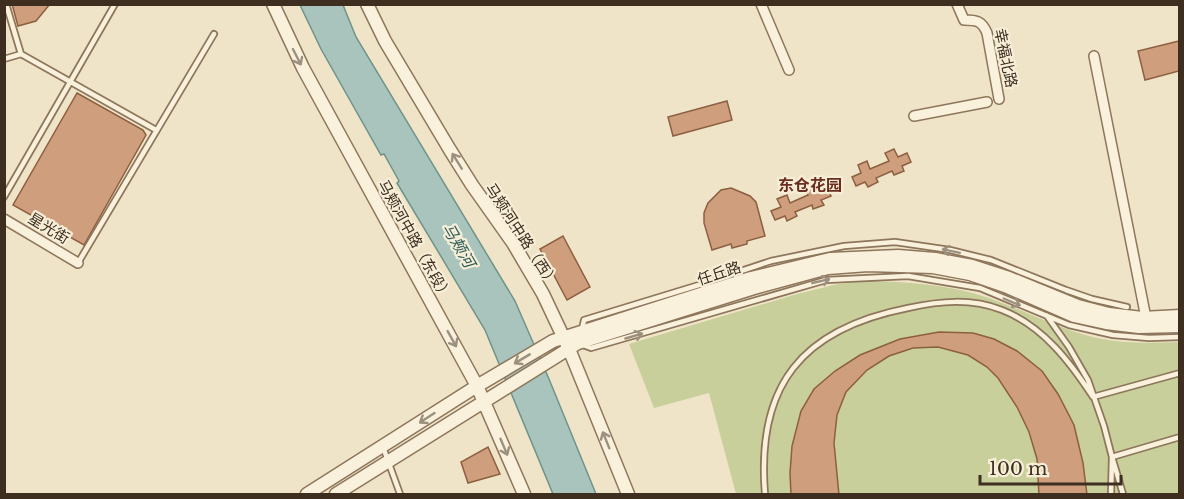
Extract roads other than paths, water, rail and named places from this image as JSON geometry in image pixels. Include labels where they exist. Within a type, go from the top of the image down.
[{"type":"street","name":"马颊河中路（东段）","points":[[273,4],[303,68],[477,386],[524,495]]},
{"type":"street","name":"马颊河中路（西）","points":[[368,4],[385,42],[450,150],[543,294],[567,343],[628,495]]},
{"type":"street","points":[[761,4],[789,70]]},
{"type":"street","name":"幸福北路","points":[[957,4],[964,20],[976,20],[983,23],[987,33],[999,99]]},
{"type":"street","points":[[1094,56],[1146,318]]},
{"type":"street","points":[[914,116],[987,102]]},
{"type":"street","name":"星光街","points":[[4,219],[78,263]]},
{"type":"street","name":"任丘路","points":[[307,495],[492,377],[567,343],[791,267],[830,259],[865,256],[935,259],[972,266],[1009,278],[1078,306],[1109,314],[1146,318],[1179,316]]},
{"type":"street","name":"任丘路","points":[[336,495],[500,391],[567,343],[828,268],[868,265],[933,267],[970,274],[1005,286],[1074,316],[1139,327],[1179,326]]},
{"type":"lane","points":[[6,4],[21,54],[156,130]]},
{"type":"lane","points":[[4,197],[116,4]]},
{"type":"lane","points":[[78,263],[214,34]]},
{"type":"lane","points":[[4,59],[21,54]]},
{"type":"lane","points":[[1127,307],[1092,299],[991,260],[950,250],[895,242],[844,246],[771,261],[584,320],[567,343],[591,348],[826,280],[849,277],[908,276],[980,288],[1069,325],[1113,335],[1149,338],[1179,337]]},
{"type":"lane","points":[[765,495],[763,469],[766,430],[777,392],[791,368],[810,349],[834,334],[888,312],[946,301],[977,303],[1003,310],[1046,337],[1068,362],[1093,397]]},
{"type":"lane","points":[[1047,316],[1088,380],[1104,426],[1123,495]]},
{"type":"lane","points":[[1093,397],[1179,374]]},
{"type":"lane","points":[[1112,457],[1179,437]]},
{"type":"lane","points":[[383,447],[400,495]]},
{"type":"lane","points":[[1111,495],[1112,457]]},
{"type":"water","name":"马颊河","points":[[300,5],[343,5],[356,37],[515,301],[596,494],[553,494],[485,330],[397,183],[399,181],[384,154],[381,155],[321,49]]},
{"type":"district","name":"东仓花园","points":[[810,185]]}]
